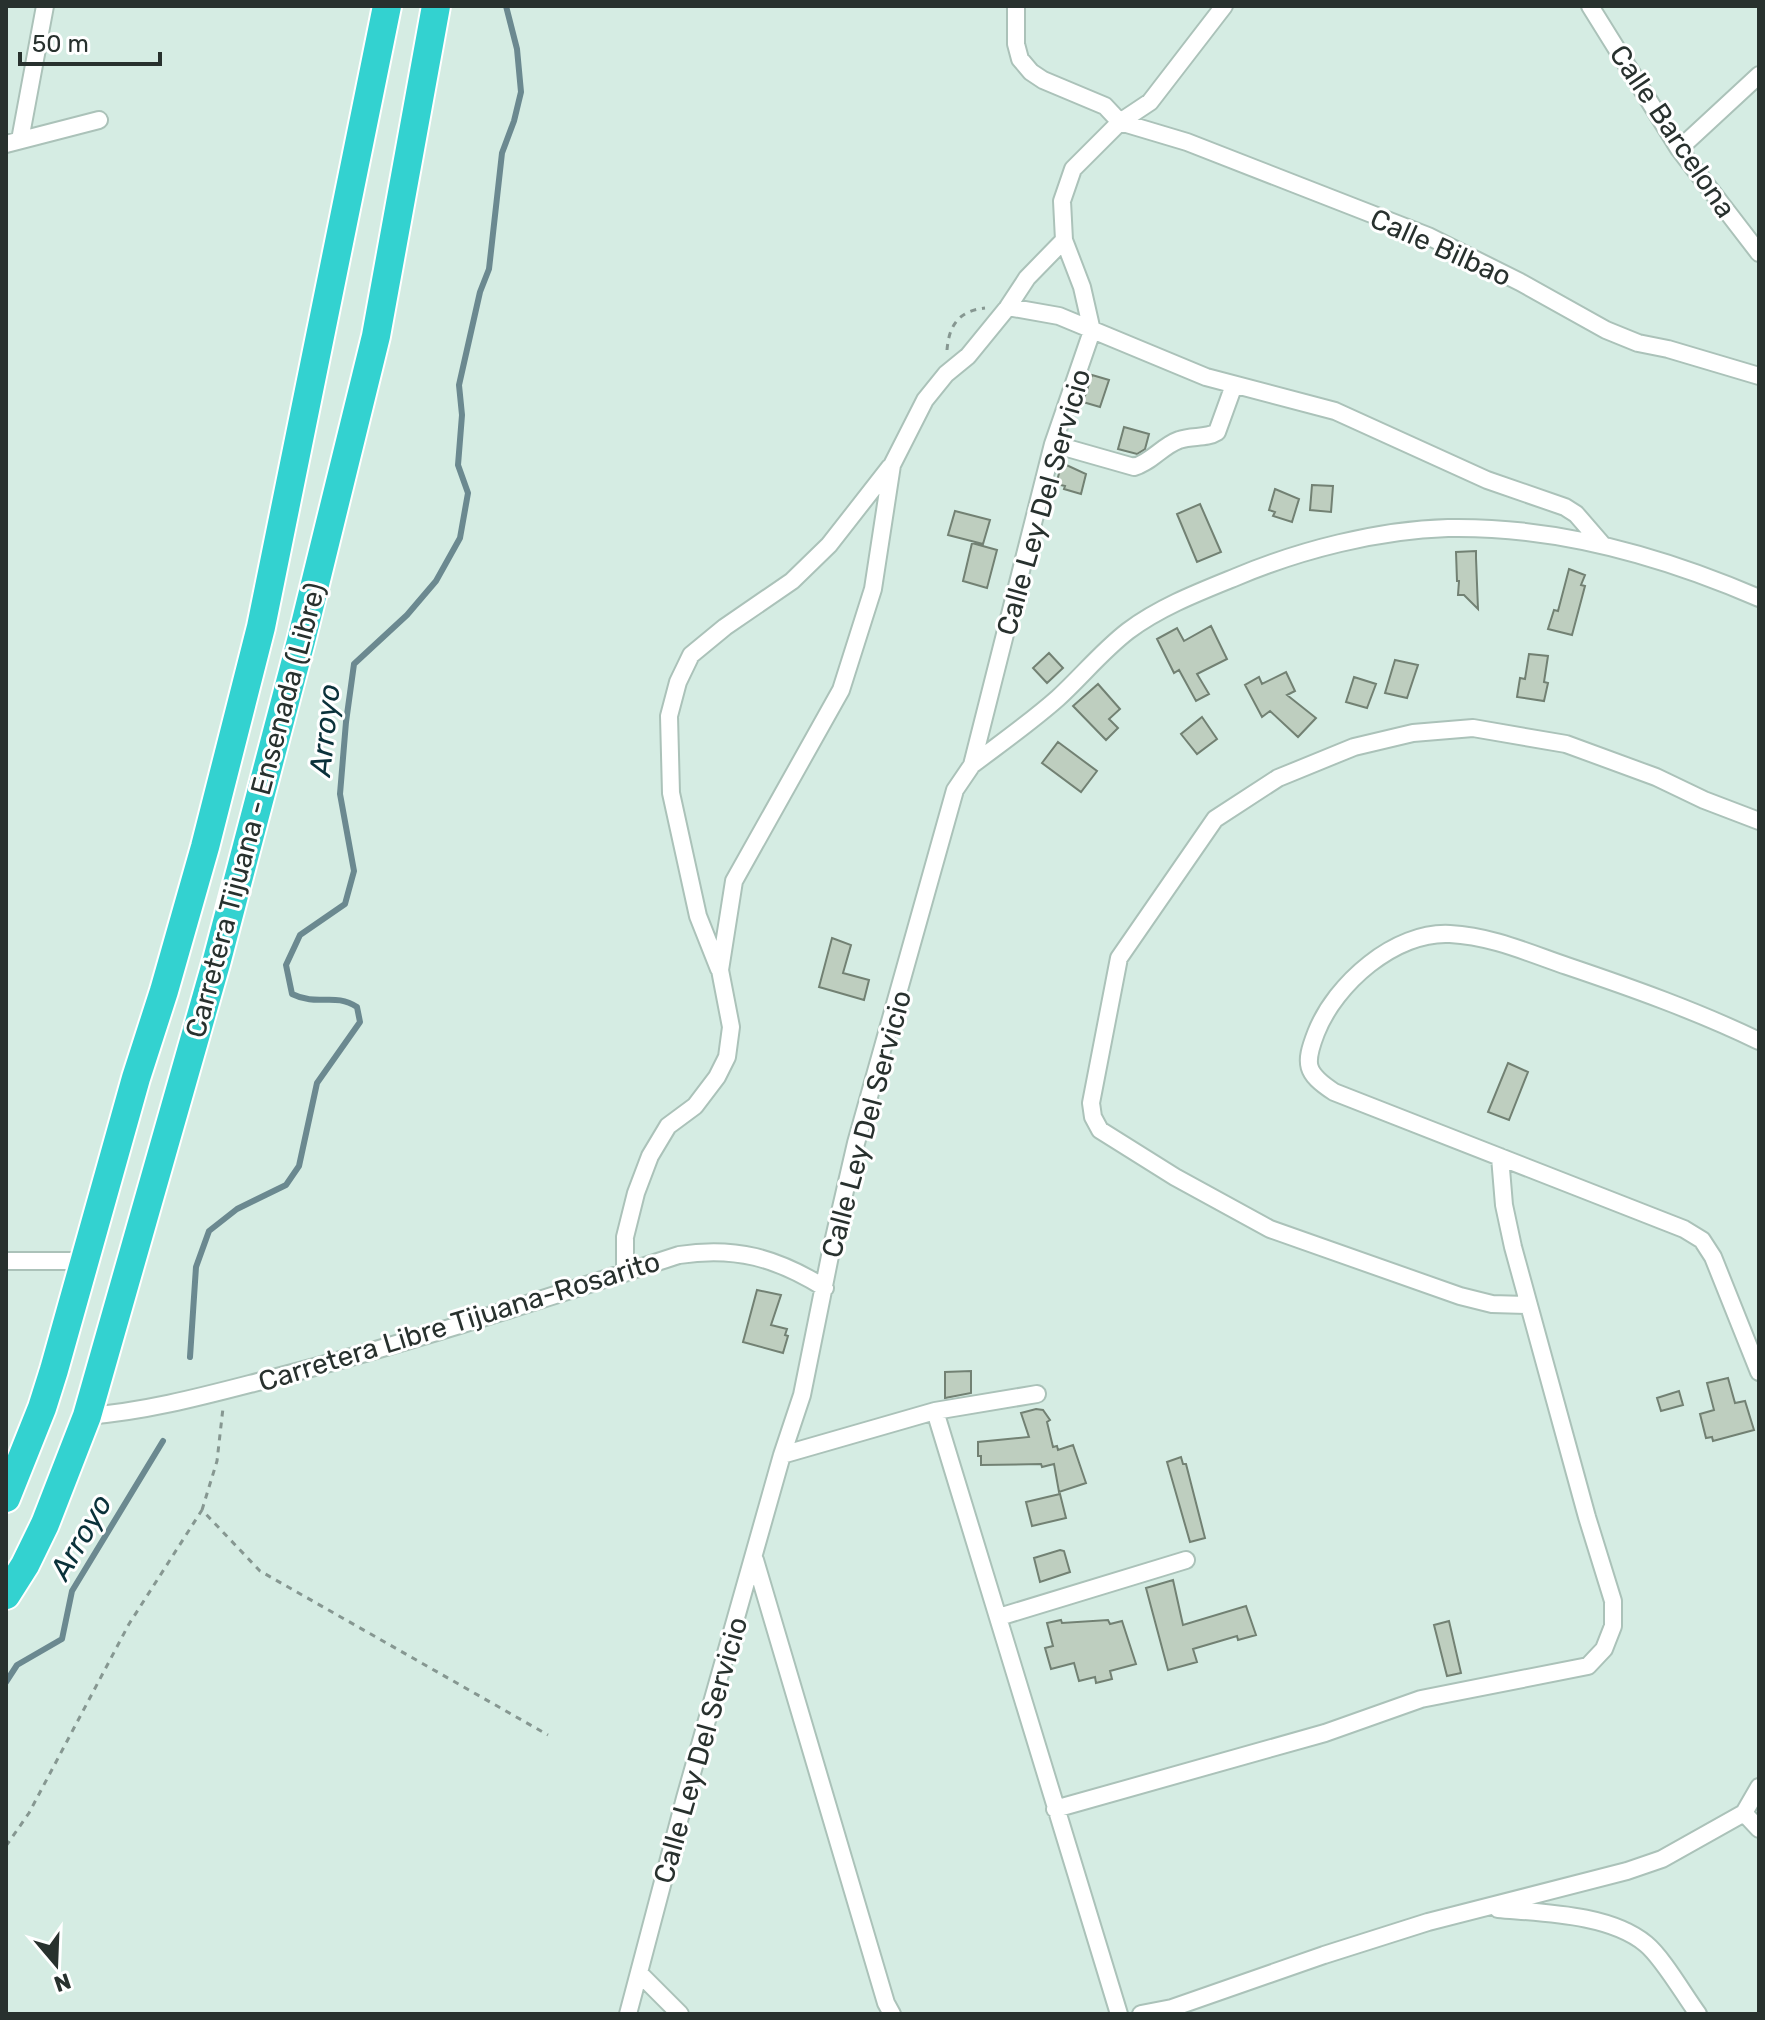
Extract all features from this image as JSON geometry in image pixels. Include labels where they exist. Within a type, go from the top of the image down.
[{"type":"highway","name":"Carretera Tijuana - Ensenada (Libre)","points":[[6,1498],[42,1408],[205,847],[261,627],[387,6]]},
{"type":"highway","name":"Carretera Tijuana - Ensenada (Libre)","points":[[6,1595],[45,1524],[87,1416],[217,960],[338,495],[376,336],[432,8]]},
{"type":"street","points":[[45,6],[13,142],[99,120]]},
{"type":"street","name":"Calle Bilbao","points":[[1016,6],[1016,44],[1020,59],[1031,72],[1105,106],[1120,122],[1187,142],[1428,236],[1606,330],[1638,343],[1728,365],[1759,376]]},
{"type":"street","name":"Calle Ley Del Servicio","points":[[628,2014],[685,1798],[782,1455],[802,1395],[856,1143],[955,790],[972,765],[1053,444],[1092,331],[1082,287],[1064,240],[1062,201],[1073,169],[1120,122],[1150,102],[1224,6]]},
{"type":"street","name":"Calle Barcelona","points":[[1590,6],[1679,149],[1759,253]]},
{"type":"street","points":[[1679,149],[1759,75]]},
{"type":"street","points":[[625,1273],[625,1237],[636,1193],[650,1156],[668,1126],[695,1106],[717,1077],[727,1057],[731,1027],[720,970],[698,916],[671,793],[669,716],[678,682],[691,655],[725,627],[792,581],[829,545],[892,465],[925,400],[946,374],[968,356],[1027,278],[1064,240]]},
{"type":"street","points":[[1008,307],[1059,316],[1206,377],[1335,411],[1487,480],[1565,507],[1576,514],[1602,544]]},
{"type":"street","points":[[1053,444],[1134,467],[1145,464],[1180,439],[1211,436],[1217,432],[1234,385]]},
{"type":"street","points":[[720,970],[734,881],[841,690],[873,589],[892,465]]},
{"type":"street","points":[[972,765],[1049,706],[1129,630],[1168,607],[1282,558],[1388,534],[1448,528],[1540,534],[1602,544],[1723,583],[1759,598]]},
{"type":"street","points":[[1529,1305],[1492,1304],[1460,1296],[1270,1229],[1175,1177],[1100,1130],[1093,1117],[1091,1103],[1119,958],[1215,819],[1278,778],[1354,747],[1413,733],[1473,728],[1566,744],[1656,777],[1759,821]]},
{"type":"street","points":[[1759,1041],[1635,989],[1501,943],[1448,934],[1416,940],[1380,956],[1349,980],[1319,1024],[1309,1052],[1308,1067],[1315,1079],[1334,1092],[1684,1229],[1702,1240],[1713,1257],[1759,1372]]},
{"type":"street","points":[[1055,1809],[1325,1733],[1421,1699],[1588,1666],[1604,1649],[1613,1626],[1613,1601],[1529,1305],[1504,1205],[1500,1157]]},
{"type":"street","name":"Carretera Libre Tijuana-Rosarito","points":[[87,1416],[161,1406],[429,1336],[679,1255],[732,1251],[794,1269],[825,1288]]},
{"type":"street","points":[[6,1261],[85,1261]]},
{"type":"street","points":[[782,1455],[935,1411],[1037,1394]]},
{"type":"street","points":[[935,1411],[1119,2014]]},
{"type":"street","points":[[754,1559],[886,2003],[892,2014]]},
{"type":"street","points":[[999,1617],[1186,1560]]},
{"type":"street","points":[[1141,2014],[1172,2008],[1428,1922],[1627,1871],[1662,1859],[1744,1813],[1759,1787]]},
{"type":"street","points":[[1744,1813],[1759,1829]]},
{"type":"street","points":[[1488,1908],[1568,1916],[1623,1930],[1648,1945],[1698,2014]]},
{"type":"street","points":[[639,1973],[680,2014]]},
{"type":"path","points":[[946,374],[948,333],[953,322],[978,309],[1008,307]]},
{"type":"path","points":[[6,1846],[29,1813],[129,1624],[202,1510],[217,1461],[225,1390]]},
{"type":"path","points":[[202,1510],[260,1571],[548,1735]]},
{"type":"building","points":[[1092,375],[1109,380],[1100,407],[1083,402]]},
{"type":"building","points":[[1124,427],[1149,434],[1145,449],[1137,454],[1118,449]]},
{"type":"building","points":[[1062,463],[1086,474],[1081,494],[1056,484]]},
{"type":"building","points":[[1312,485],[1333,486],[1331,512],[1310,510]]},
{"type":"building","points":[[1275,489],[1299,499],[1292,522],[1273,516],[1275,512],[1269,510]]},
{"type":"building","points":[[1200,504],[1221,552],[1197,562],[1177,514]]},
{"type":"building","points":[[955,511],[990,520],[983,544],[948,535]]},
{"type":"building","points":[[972,543],[997,550],[987,588],[963,581]]},
{"type":"building","points":[[1476,551],[1478,609],[1464,595],[1458,595],[1456,552]]},
{"type":"building","points":[[1569,569],[1585,575],[1572,635],[1548,629],[1554,610],[1558,611]]},
{"type":"building","points":[[1211,626],[1227,659],[1197,674],[1209,694],[1196,701],[1179,670],[1174,673],[1157,639],[1177,628],[1184,641]]},
{"type":"building","points":[[1049,653],[1063,668],[1047,683],[1033,668]]},
{"type":"building","points":[[1529,654],[1548,656],[1544,701],[1517,697],[1520,678],[1525,679]]},
{"type":"building","points":[[1395,660],[1418,665],[1407,698],[1385,693]]},
{"type":"building","points":[[1286,672],[1295,691],[1287,695],[1316,718],[1298,737],[1270,711],[1262,717],[1245,685],[1259,677],[1262,684]]},
{"type":"building","points":[[1354,677],[1376,684],[1367,708],[1346,702]]},
{"type":"building","points":[[1098,684],[1120,709],[1109,719],[1118,728],[1106,740],[1073,706]]},
{"type":"building","points":[[1202,717],[1217,739],[1197,754],[1181,734]]},
{"type":"building","points":[[1058,742],[1097,771],[1081,792],[1042,763]]},
{"type":"building","points":[[832,938],[851,945],[843,973],[869,980],[864,1000],[819,987]]},
{"type":"building","points":[[1508,1063],[1528,1072],[1509,1120],[1488,1112]]},
{"type":"building","points":[[757,1290],[781,1295],[771,1325],[787,1329],[783,1353],[743,1342]]},
{"type":"building","points":[[971,1371],[971,1393],[945,1398],[945,1372]]},
{"type":"building","points":[[1728,1378],[1735,1403],[1745,1401],[1754,1430],[1713,1441],[1712,1437],[1706,1438],[1700,1414],[1714,1410],[1707,1383]]},
{"type":"building","points":[[1679,1391],[1683,1405],[1661,1411],[1657,1398]]},
{"type":"building","points":[[1043,1410],[1050,1420],[1047,1422],[1053,1447],[1057,1446],[1058,1450],[1073,1445],[1086,1483],[1059,1492],[1054,1464],[1042,1467],[1041,1464],[981,1465],[978,1442],[1029,1437],[1021,1413]]},
{"type":"building","points":[[1181,1457],[1183,1464],[1186,1464],[1205,1538],[1190,1542],[1167,1462]]},
{"type":"building","points":[[1060,1494],[1066,1518],[1032,1526],[1026,1502]]},
{"type":"building","points":[[1064,1551],[1070,1572],[1040,1582],[1034,1558]]},
{"type":"building","points":[[1173,1580],[1183,1625],[1246,1606],[1256,1635],[1238,1640],[1237,1636],[1193,1649],[1197,1662],[1168,1670],[1146,1588]]},
{"type":"building","points":[[1061,1620],[1062,1623],[1108,1620],[1110,1624],[1122,1621],[1136,1664],[1110,1671],[1112,1679],[1096,1683],[1095,1677],[1079,1681],[1074,1663],[1051,1669],[1045,1648],[1053,1646],[1047,1623]]},
{"type":"building","points":[[1449,1621],[1461,1673],[1447,1676],[1434,1625]]},
{"type":"waterway","name":"Arroyo","points":[[190,1357],[196,1267],[209,1231],[237,1209],[286,1185],[299,1166],[317,1083],[360,1022],[357,1007],[349,1003],[301,998],[292,994],[286,965],[300,935],[345,904],[354,871],[340,794],[354,664],[407,615],[436,581],[460,538],[468,493],[458,465],[462,415],[459,385],[480,292],[489,269],[502,153],[521,92],[517,49],[506,6]]},
{"type":"waterway","name":"Arroyo","points":[[6,1682],[17,1665],[62,1639],[72,1591],[163,1441]]}]
